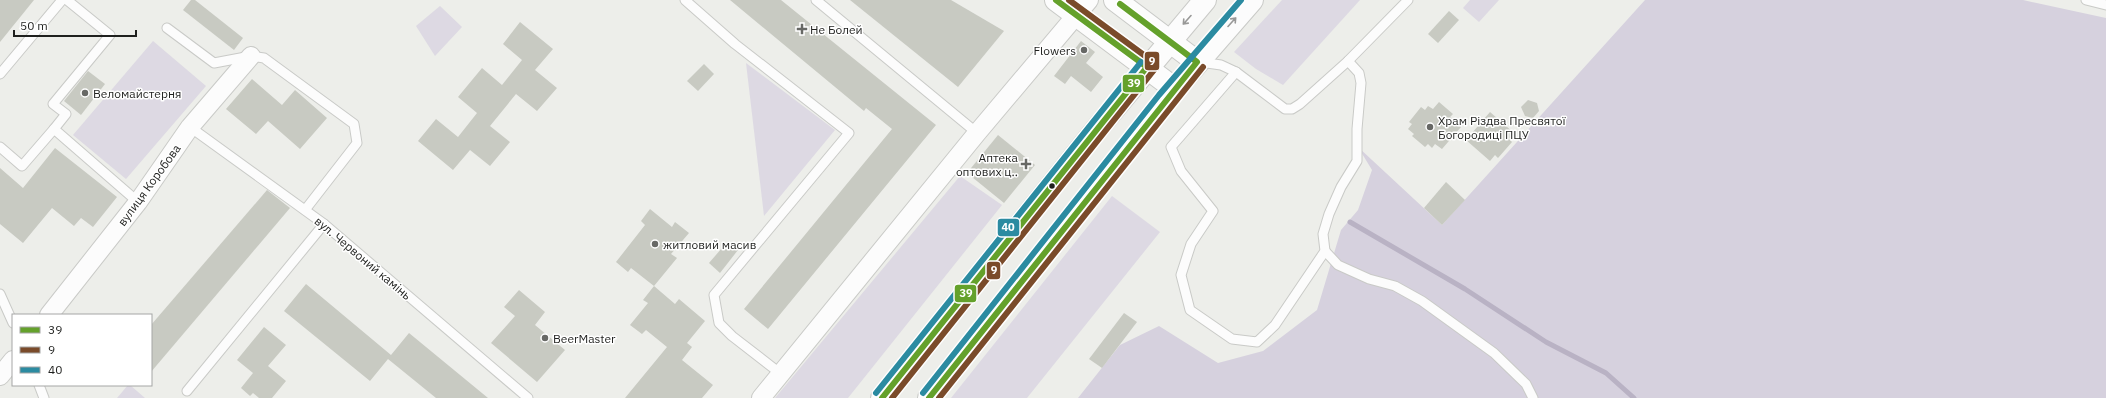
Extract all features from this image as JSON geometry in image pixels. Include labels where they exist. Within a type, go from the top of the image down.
[{"type":"main road","points":[[1056,0],[1082,7],[1147,68],[1175,89]]},
{"type":"main road","points":[[1115,0],[1197,62]]},
{"type":"main road","points":[[882,398],[1147,68],[1205,0]]},
{"type":"main road","points":[[929,398],[1175,89],[1252,0]]},
{"type":"street","points":[[761,398],[977,133],[1082,7]]},
{"type":"street","name":"вулиця Коробова","points":[[50,314],[138,202],[190,127],[251,56]]},
{"type":"street","points":[[0,376],[12,361]]},
{"type":"lane","points":[[0,74],[62,0]]},
{"type":"lane","points":[[0,147],[22,166],[66,114],[53,104],[110,35],[67,0]]},
{"type":"lane","points":[[685,0],[735,44],[849,133],[714,295],[719,323],[732,336],[781,374]]},
{"type":"lane","points":[[816,0],[977,133]]},
{"type":"lane","points":[[1197,62],[1221,65],[1236,72],[1286,109],[1292,109],[1300,104],[1348,61],[1408,0]]},
{"type":"lane","points":[[2086,0],[2106,5]]},
{"type":"lane","points":[[167,28],[214,63],[251,56],[264,58],[354,124],[357,143],[305,210]]},
{"type":"lane","points":[[1348,61],[1359,73],[1361,83],[1356,129],[1357,161],[1329,214],[1323,234],[1325,251],[1338,265],[1369,279],[1395,286],[1422,301],[1494,354],[1526,384],[1532,398]]},
{"type":"lane","points":[[1236,72],[1171,147],[1181,171],[1213,211],[1191,244],[1181,275],[1190,310],[1232,339],[1257,342],[1275,325],[1325,251]]},
{"type":"lane","name":"вул. Червоний камінь","points":[[190,127],[324,224],[528,398]]},
{"type":"lane","points":[[54,129],[138,202]]},
{"type":"lane","points":[[187,391],[324,224]]},
{"type":"lane","points":[[0,294],[12,321]]},
{"type":"lane","points":[[39,386],[44,398]]},
{"type":"shaded area","points":[[1282,0],[1360,0],[1283,85],[1256,69],[1234,52]]},
{"type":"shaded area","points":[[1470,0],[1499,0],[1479,22],[1463,8]]},
{"type":"shaded area","points":[[1645,0],[2023,0],[2106,18],[2106,398],[1078,398],[1120,345],[1159,326],[1218,363],[1263,351],[1317,310],[1341,230],[1358,210],[1372,170],[1358,147],[1442,225]]},
{"type":"shaded area","points":[[440,6],[462,27],[435,56],[416,26]]},
{"type":"shaded area","points":[[153,41],[206,86],[126,179],[73,135]]},
{"type":"shaded area","points":[[746,63],[835,130],[764,216]]},
{"type":"shaded area","points":[[960,176],[1002,205],[848,398],[775,398]]},
{"type":"shaded area","points":[[1112,196],[1160,232],[1027,398],[951,398]]},
{"type":"shaded area","points":[[127,386],[131,386],[145,398],[117,398]]},
{"type":"building","points":[[0,0],[34,0],[0,42]]},
{"type":"building","points":[[191,0],[195,0],[243,38],[234,50],[183,10]]},
{"type":"building","points":[[730,0],[781,0],[936,125],[768,329],[744,309],[892,129],[866,108],[864,111]]},
{"type":"building","points":[[850,0],[951,0],[1004,31],[958,87]]},
{"type":"building","points":[[1449,11],[1459,20],[1438,43],[1428,34]]},
{"type":"building","points":[[520,22],[553,49],[535,70],[557,88],[537,111],[516,94],[490,126],[510,142],[490,166],[470,150],[453,170],[418,141],[436,119],[458,137],[477,113],[458,97],[482,68],[502,85],[522,60],[503,44]]},
{"type":"building","points":[[1081,41],[1095,52],[1086,63],[1103,77],[1091,92],[1071,76],[1065,84],[1054,76]]},
{"type":"building","points":[[704,64],[714,74],[698,91],[687,81]]},
{"type":"building","name":"Веломайстерня","points":[[88,71],[105,84],[81,115],[64,101]]},
{"type":"building","points":[[252,79],[282,105],[295,90],[327,118],[300,149],[268,121],[256,134],[226,109]]},
{"type":"building","points":[[1528,100],[1537,103],[1539,111],[1533,118],[1525,116],[1521,107]]},
{"type":"building","name":"Храм Різдва Пресвятої Богородиці ПЦУ","points":[[1439,102],[1453,114],[1450,117],[1461,127],[1442,149],[1435,144],[1432,148],[1428,144],[1425,147],[1412,136],[1414,134],[1408,129],[1412,124],[1409,122],[1421,107],[1425,110],[1428,106],[1433,109]]},
{"type":"building","points":[[1490,112],[1514,133],[1509,139],[1512,142],[1498,158],[1495,155],[1490,161],[1466,140]]},
{"type":"building","points":[[998,135],[1035,165],[1004,203],[967,173]]},
{"type":"building","points":[[55,148],[117,197],[93,227],[81,218],[74,226],[52,208],[23,243],[0,224],[0,168],[23,188]]},
{"type":"building","points":[[1446,182],[1465,200],[1442,225],[1424,208]]},
{"type":"building","points":[[267,190],[290,208],[152,371],[152,324]]},
{"type":"building","name":"житловий масив","points":[[650,209],[672,227],[675,222],[689,233],[671,254],[677,258],[654,286],[631,268],[628,272],[616,262],[645,225],[641,221]]},
{"type":"building","points":[[728,241],[738,250],[720,273],[709,263]]},
{"type":"building","points":[[306,284],[391,355],[409,333],[488,398],[436,398],[388,359],[370,381],[284,311]]},
{"type":"building","points":[[654,286],[675,304],[679,299],[705,321],[687,343],[692,347],[682,360],[713,385],[702,398],[625,398],[667,347],[646,330],[642,334],[630,325],[648,303],[643,300]]},
{"type":"building","points":[[519,290],[545,312],[535,325],[565,350],[537,382],[491,343],[515,316],[504,307]]},
{"type":"building","points":[[1124,313],[1137,322],[1102,368],[1089,359]]},
{"type":"building","points":[[264,327],[286,345],[268,366],[286,381],[272,398],[259,398],[253,393],[250,396],[241,388],[253,373],[237,360]]},
{"type":"waterway","points":[[1350,222],[1465,289],[1546,342],[1606,373],[1634,398]]},
{"type":"transit line","name":"39","points":[[882,398],[1147,67],[1056,0]]},
{"type":"transit line","name":"9","points":[[892,398],[1154,70],[1152,61],[1069,0]]},
{"type":"transit line","name":"40","points":[[923,393],[1159,95],[1241,0]]},
{"type":"transit line","name":"39","points":[[929,398],[1197,62],[1120,4]]},
{"type":"transit line","name":"40","points":[[876,393],[1141,62]]},
{"type":"transit line","name":"9","points":[[939,398],[1203,67]]},
{"type":"place","name":"Не Болей","points":[[802,29]]},
{"type":"place","name":"Flowers","points":[[1084,50]]},
{"type":"place","name":"Веломайстерня","points":[[85,93]]},
{"type":"place","name":"Храм Різдва Пресвятої Богородиці ПЦУ","points":[[1430,127]]},
{"type":"place","name":"Аптека оптових ц‥","points":[[1026,164]]},
{"type":"place","name":"житловий масив","points":[[655,244]]},
{"type":"place","name":"BeerMaster","points":[[545,338]]}]
